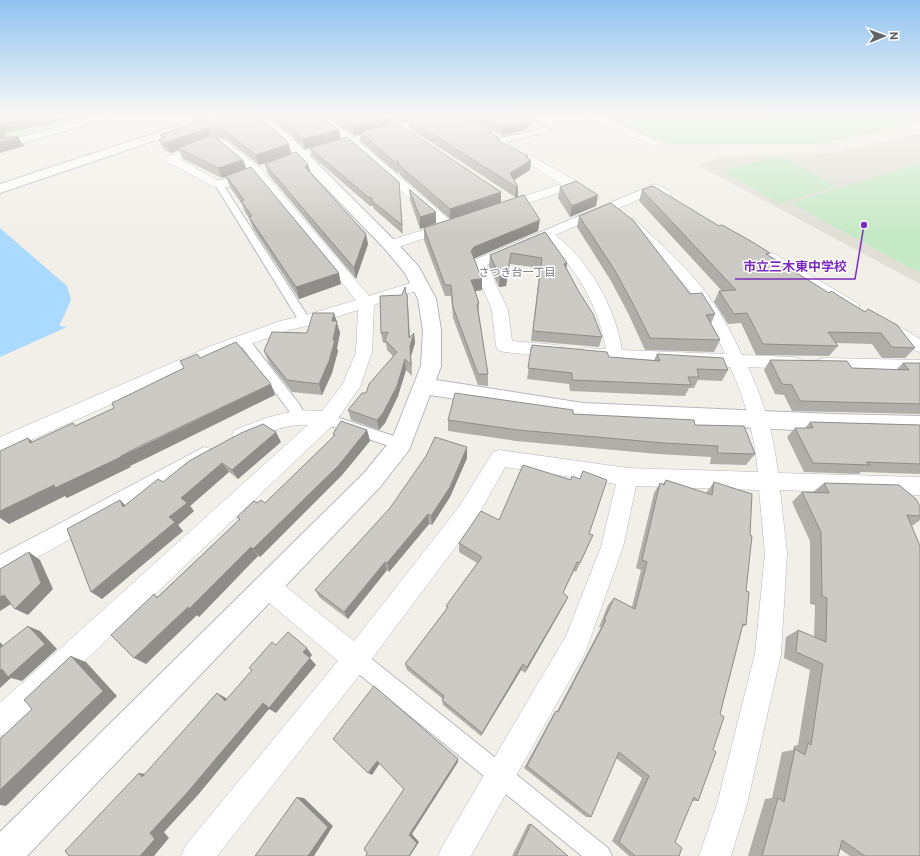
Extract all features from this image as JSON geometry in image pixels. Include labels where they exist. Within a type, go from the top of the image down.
[{"type":"street","points":[[0,189],[98,156]]},
{"type":"street","points":[[178,156],[170,159],[214,183],[224,184],[264,169]]},
{"type":"street","points":[[0,722],[306,439],[352,387],[364,352],[366,302],[264,169],[243,156]]},
{"type":"street","points":[[2,856],[372,480],[402,444],[431,366],[432,330],[427,299],[413,271],[390,245],[298,156]]},
{"type":"street","points":[[369,156],[448,226]]},
{"type":"street","points":[[525,156],[609,206],[629,221],[665,255],[695,288],[719,324],[747,384],[759,419],[766,454],[776,553],[768,654],[732,804],[715,856]]},
{"type":"street","points":[[218,183],[305,321]]},
{"type":"street","points":[[492,211],[572,184]]},
{"type":"street","points":[[675,201],[655,188],[609,206],[546,235],[479,263],[500,310],[504,346],[616,356],[736,362],[920,366]]},
{"type":"street","points":[[500,195],[514,204]]},
{"type":"street","points":[[390,245],[462,221]]},
{"type":"street","points":[[546,235],[556,241],[586,277],[608,324],[616,356]]},
{"type":"street","points":[[757,249],[920,346]]},
{"type":"street","points":[[0,446],[216,350],[286,325],[305,321],[420,284]]},
{"type":"street","points":[[243,340],[295,409],[298,417]]},
{"type":"street","points":[[424,386],[583,411],[920,425]]},
{"type":"street","points":[[0,566],[221,445],[266,425],[298,417],[326,418],[402,444]]},
{"type":"street","points":[[197,856],[356,659],[467,514],[500,458],[628,477],[768,481],[915,492]]},
{"type":"street","points":[[454,856],[576,644],[612,547],[628,477]]},
{"type":"street","points":[[267,586],[600,856]]},
{"type":"shaded area","points":[[723,156],[920,156],[920,284],[698,165]]},
{"type":"green space","points":[[779,156],[837,186],[780,204],[722,171]]},
{"type":"green space","points":[[920,163],[920,273],[791,203]]},
{"type":"water","points":[[0,228],[67,286],[71,299],[59,326],[67,327],[0,357]]},
{"type":"building","points":[[194,156],[238,156],[243,160],[218,168]]},
{"type":"building","points":[[286,156],[300,156],[308,164],[305,167],[366,234],[354,268],[265,164]]},
{"type":"building","points":[[319,156],[369,156],[399,182],[402,225],[372,201],[372,198],[368,197]]},
{"type":"building","points":[[388,156],[447,156],[501,192],[450,209],[400,166],[397,160],[397,164]]},
{"type":"building","points":[[467,156],[528,156],[526,157],[531,160],[510,173],[518,187]]},
{"type":"building","points":[[251,167],[339,273],[296,287],[249,217],[252,216],[241,201],[244,200],[226,176]]},
{"type":"building","points":[[576,181],[598,195],[572,206],[560,187]]},
{"type":"building","points":[[653,186],[719,226],[722,225],[749,240],[770,253],[766,254],[829,293],[831,291],[865,312],[868,309],[897,325],[915,348],[892,347],[881,333],[828,332],[838,346],[763,344],[747,313],[734,314],[719,291],[736,290],[642,190]]},
{"type":"building","points":[[409,189],[436,212],[420,217]]},
{"type":"building","points":[[524,195],[540,220],[474,247],[471,251],[482,279],[471,280],[479,303],[477,304],[488,374],[478,374],[453,307],[451,285],[445,285],[424,228]]},
{"type":"building","points":[[611,203],[634,221],[690,294],[702,293],[715,314],[706,315],[720,340],[650,338],[614,269],[579,216]]},
{"type":"building","points":[[545,232],[567,263],[564,264],[593,314],[602,337],[533,331],[542,258],[511,253],[507,276],[500,277],[490,255]]},
{"type":"building","points":[[405,287],[407,294],[409,338],[414,333],[410,346],[411,365],[405,359],[397,386],[383,413],[377,420],[348,410],[362,393],[366,393],[369,384],[397,352],[385,340],[388,332],[381,333],[380,296],[402,295]]},
{"type":"building","points":[[313,313],[334,313],[332,321],[337,321],[333,340],[335,340],[329,361],[319,384],[287,380],[264,351],[272,332],[307,333]]},
{"type":"building","points":[[236,342],[271,384],[55,488],[54,485],[0,511],[0,451],[28,438],[30,443],[73,423],[75,426],[114,408],[112,403],[184,368],[180,361],[197,354],[200,358]]},
{"type":"building","points":[[532,345],[607,352],[609,357],[660,361],[657,354],[723,358],[728,370],[697,369],[699,377],[688,377],[691,385],[572,380],[572,373],[528,368]]},
{"type":"building","points":[[770,360],[847,361],[852,368],[909,370],[903,363],[920,363],[920,404],[800,401],[792,385],[782,384]]},
{"type":"building","points":[[455,393],[573,410],[573,414],[694,420],[695,425],[744,426],[755,454],[717,453],[718,446],[664,443],[518,430],[448,420]]},
{"type":"building","points":[[341,421],[367,430],[339,465],[253,549],[251,547],[189,609],[188,607],[134,658],[111,635],[154,594],[157,598],[240,519],[237,517],[254,501],[257,503],[261,500],[265,503],[335,435],[333,434]]},
{"type":"building","points":[[810,422],[920,425],[920,464],[866,462],[870,465],[813,463],[795,428],[813,428]]},
{"type":"building","points":[[263,424],[276,432],[232,470],[222,463],[181,498],[187,503],[169,517],[175,522],[91,592],[67,529],[120,500],[123,507],[158,479],[163,482],[189,461],[241,433]]},
{"type":"building","points":[[435,437],[467,447],[450,487],[431,516],[428,514],[387,563],[385,562],[344,612],[315,590],[390,508],[426,456]]},
{"type":"building","points":[[523,465],[571,480],[572,476],[580,479],[583,471],[607,480],[589,534],[593,535],[580,563],[577,562],[563,593],[568,597],[527,667],[523,664],[482,733],[442,700],[444,696],[405,664],[448,607],[446,606],[482,557],[459,543],[481,511],[499,520]]},
{"type":"building","points":[[666,480],[712,495],[714,482],[752,494],[750,535],[752,536],[746,591],[749,592],[746,625],[743,624],[720,714],[724,717],[713,750],[716,752],[698,801],[694,797],[675,842],[682,848],[679,856],[635,856],[619,842],[649,776],[619,752],[591,817],[527,766],[556,711],[558,712],[606,620],[604,620],[614,598],[635,609],[647,562],[642,560],[660,483],[664,485]]},
{"type":"building","points":[[824,483],[899,485],[916,499],[920,506],[920,516],[907,515],[920,546],[920,856],[865,856],[842,840],[838,856],[762,856],[778,798],[784,802],[795,749],[805,755],[808,743],[811,745],[823,664],[796,652],[798,630],[826,642],[827,598],[822,596],[821,532],[802,492],[829,493]]},
{"type":"building","points":[[29,552],[41,583],[15,609],[4,595],[0,597],[0,569]]},
{"type":"building","points":[[28,626],[45,644],[8,677],[2,669],[0,670],[0,648]]},
{"type":"building","points":[[288,632],[307,648],[303,652],[310,658],[269,708],[263,703],[186,794],[150,833],[155,839],[140,856],[69,856],[65,851],[139,773],[142,777],[217,693],[225,701],[252,670],[249,668],[272,642],[276,645]]},
{"type":"building","points":[[71,656],[103,691],[0,790],[0,739],[32,709],[24,700]]},
{"type":"building","points":[[374,686],[458,759],[409,835],[417,843],[409,856],[366,856],[367,853],[364,849],[404,789],[377,761],[368,773],[333,739]]},
{"type":"building","points":[[297,797],[328,827],[308,856],[255,856]]},
{"type":"building","points":[[531,824],[568,856],[516,856]]},
{"type":"place","name":"市立三木東中学校","points":[[864,225]]},
{"type":"district","name":"さつき台一丁目","points":[[517,271]]}]
